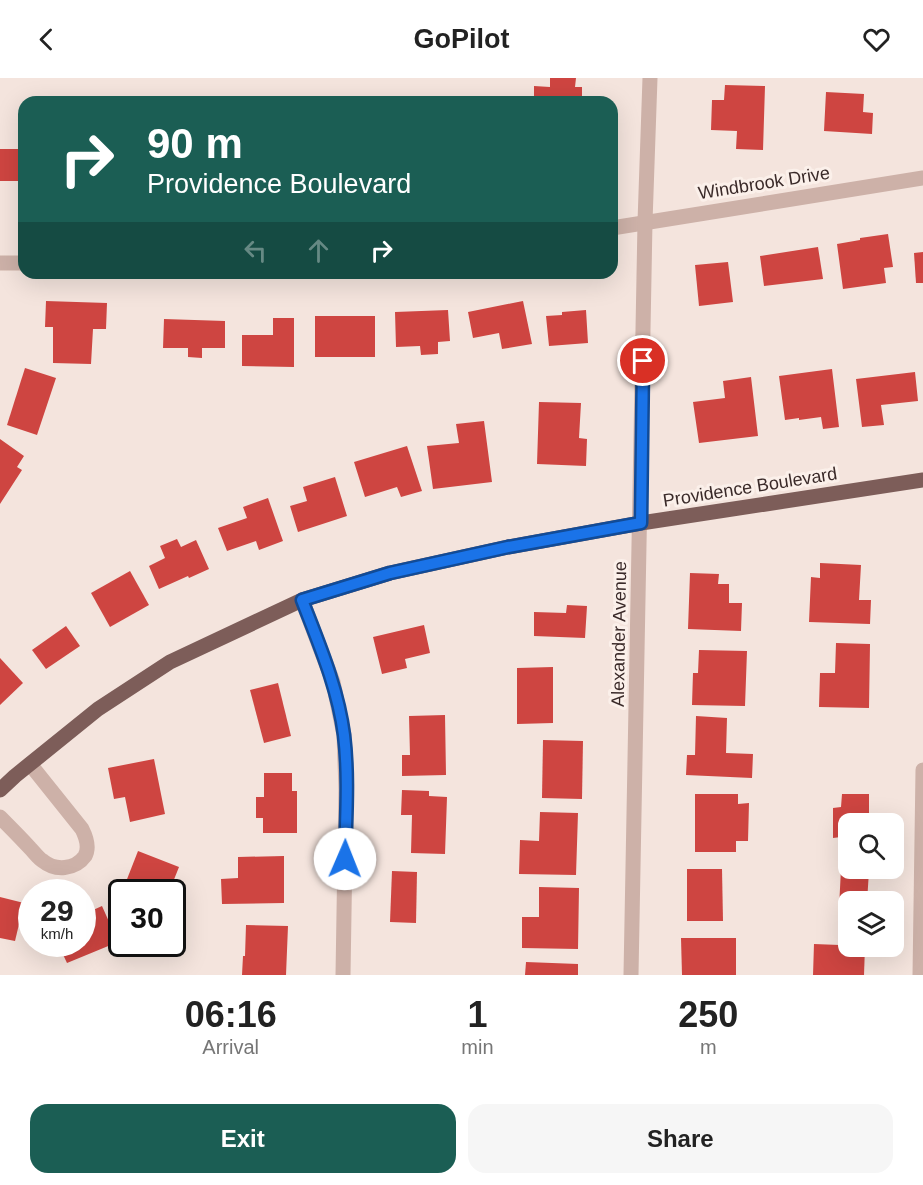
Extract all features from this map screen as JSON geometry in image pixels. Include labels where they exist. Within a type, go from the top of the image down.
[{"type":"main road","name":"Providence Boulevard","points":[[0,790],[98,709],[170,662],[302,600],[390,573],[508,547],[641,523],[923,480]]},
{"type":"street","name":"Alexander Avenue","points":[[631,975],[645,222],[650,78]]},
{"type":"street","name":"Windbrook Drive","points":[[618,227],[923,178]]},
{"type":"street","points":[[0,263],[18,263]]},
{"type":"street","points":[[302,600],[333,682],[344,735],[346,789],[343,975]]},
{"type":"street","points":[[0,817],[44,862],[57,868],[68,868],[85,856],[87,838],[82,829],[30,765]]},
{"type":"street","points":[[920,975],[923,770]]},
{"type":"building","points":[[550,78],[576,78],[575,87],[582,87],[582,96],[534,96],[534,86],[550,87]]},
{"type":"building","points":[[725,85],[765,86],[763,150],[736,149],[737,131],[711,130],[712,100],[724,100]]},
{"type":"building","points":[[826,92],[864,94],[863,112],[873,113],[872,134],[824,131]]},
{"type":"building","points":[[0,149],[18,149],[18,181],[0,181]]},
{"type":"building","points":[[888,234],[893,267],[884,268],[886,283],[843,289],[837,244]]},
{"type":"building","points":[[818,247],[823,279],[764,286],[760,256]]},
{"type":"building","points":[[923,252],[923,283],[916,283],[914,253]]},
{"type":"building","points":[[728,262],[733,302],[699,306],[695,265]]},
{"type":"building","points":[[46,301],[107,303],[106,329],[93,329],[91,364],[53,363],[53,327],[45,327]]},
{"type":"building","points":[[523,301],[532,344],[502,349],[499,333],[473,338],[468,312]]},
{"type":"building","points":[[448,310],[450,341],[438,342],[438,354],[421,355],[420,346],[396,347],[395,312]]},
{"type":"building","points":[[586,310],[588,343],[549,346],[546,316]]},
{"type":"building","points":[[315,316],[375,316],[375,357],[315,357]]},
{"type":"building","points":[[273,318],[294,318],[294,367],[242,366],[242,335],[273,335]]},
{"type":"building","points":[[164,319],[225,321],[225,348],[202,348],[202,358],[188,357],[188,348],[163,348]]},
{"type":"building","points":[[25,368],[56,378],[37,435],[7,425]]},
{"type":"building","points":[[832,369],[839,427],[823,429],[821,417],[785,420],[779,376]]},
{"type":"building","points":[[915,372],[918,401],[881,405],[884,425],[862,427],[856,379]]},
{"type":"building","points":[[751,377],[758,436],[699,443],[693,402],[725,398],[723,381]]},
{"type":"building","points":[[539,402],[581,403],[579,438],[587,439],[586,466],[537,464]]},
{"type":"building","points":[[484,421],[492,482],[433,489],[427,446],[459,443],[456,424]]},
{"type":"building","points":[[0,439],[24,456],[17,467],[22,470],[0,504]]},
{"type":"building","points":[[407,446],[422,491],[401,497],[397,487],[365,497],[354,462]]},
{"type":"building","points":[[335,477],[347,516],[298,532],[290,506],[307,501],[303,487]]},
{"type":"building","points":[[268,498],[283,541],[259,550],[256,541],[227,551],[218,528],[247,518],[243,507]]},
{"type":"building","points":[[177,539],[181,547],[196,540],[209,569],[159,589],[149,566],[165,558],[160,546]]},
{"type":"building","points":[[820,563],[861,565],[859,600],[871,600],[870,624],[809,622],[811,577],[820,578]]},
{"type":"building","points":[[130,571],[149,605],[110,627],[91,593]]},
{"type":"building","points":[[690,573],[719,574],[718,584],[729,584],[729,603],[742,603],[741,631],[688,629]]},
{"type":"building","points":[[567,605],[587,606],[585,638],[534,636],[534,612],[566,613]]},
{"type":"building","points":[[424,625],[430,653],[405,659],[407,668],[382,674],[373,637]]},
{"type":"building","points":[[66,626],[80,646],[46,669],[32,650]]},
{"type":"building","points":[[836,643],[870,644],[869,708],[819,707],[820,673],[835,673]]},
{"type":"building","points":[[699,650],[747,651],[745,706],[692,705],[693,673],[698,673]]},
{"type":"building","points":[[0,658],[23,683],[0,705]]},
{"type":"building","points":[[553,667],[553,723],[517,724],[517,668]]},
{"type":"building","points":[[278,683],[291,736],[264,743],[250,690]]},
{"type":"building","points":[[445,715],[446,775],[402,776],[402,755],[410,755],[409,716]]},
{"type":"building","points":[[696,716],[727,718],[726,753],[753,754],[752,778],[686,775],[687,755],[695,755]]},
{"type":"building","points":[[543,740],[583,741],[582,799],[542,798]]},
{"type":"building","points":[[154,759],[165,814],[130,822],[125,797],[114,799],[108,768]]},
{"type":"building","points":[[264,773],[292,773],[292,791],[297,791],[297,833],[263,833],[263,818],[256,818],[256,797],[264,797]]},
{"type":"building","points":[[402,790],[429,791],[429,796],[447,797],[445,854],[411,853],[412,815],[401,815]]},
{"type":"building","points":[[695,794],[738,794],[738,804],[749,803],[748,841],[736,841],[736,852],[695,852]]},
{"type":"building","points":[[842,794],[869,794],[869,813],[838,813],[838,837],[833,838],[833,808],[841,807]]},
{"type":"building","points":[[540,812],[578,813],[576,875],[519,874],[520,840],[539,841]]},
{"type":"building","points":[[138,851],[179,867],[174,879],[127,879]]},
{"type":"building","points":[[284,856],[284,903],[222,904],[221,879],[238,878],[238,857]]},
{"type":"building","points":[[687,869],[722,869],[723,921],[687,921]]},
{"type":"building","points":[[392,871],[417,872],[416,923],[390,922]]},
{"type":"building","points":[[840,879],[868,879],[868,891],[840,891]]},
{"type":"building","points":[[539,887],[579,888],[578,949],[522,948],[522,917],[539,917]]},
{"type":"building","points":[[0,897],[18,902],[18,928],[15,941],[0,938]]},
{"type":"building","points":[[102,906],[108,920],[108,946],[96,951],[96,909]]},
{"type":"building","points":[[246,925],[288,926],[286,975],[242,975]]},
{"type":"building","points":[[681,938],[736,938],[736,975],[682,975]]},
{"type":"building","points":[[814,944],[838,945],[838,957],[865,957],[864,975],[813,975]]},
{"type":"building","points":[[64,957],[82,957],[67,963]]},
{"type":"building","points":[[526,962],[578,964],[578,975],[525,975]]},
{"type":"route","points":[[345,859],[344,735],[333,682],[302,600],[390,573],[508,547],[641,523],[643,361]]}]
